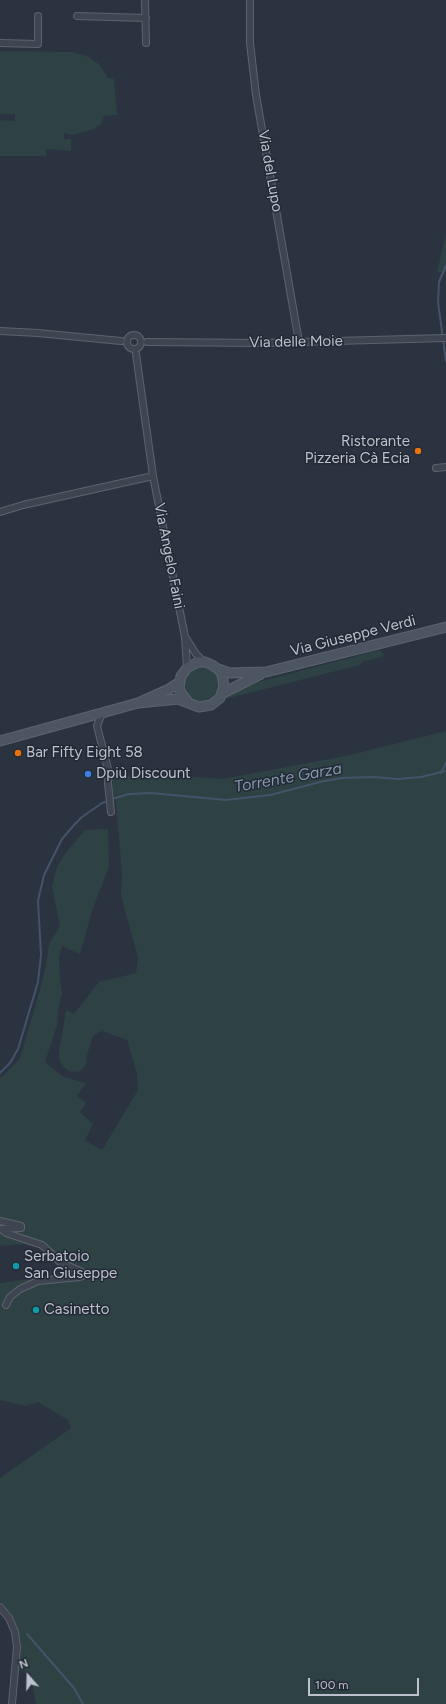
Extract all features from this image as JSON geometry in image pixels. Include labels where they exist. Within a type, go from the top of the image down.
[{"type":"main road","name":"Via Giuseppe Verdi","points":[[138,703],[178,699],[193,705],[205,707],[217,702],[223,693],[266,672],[446,627]]},
{"type":"main road","points":[[188,702],[181,693],[181,676],[187,668],[198,662],[205,662]]},
{"type":"main road","name":"Via Giuseppe Verdi","points":[[205,662],[230,673],[266,672]]},
{"type":"main road","points":[[218,669],[224,680],[223,693]]},
{"type":"main road","name":"Via Giuseppe Verdi","points":[[0,741],[138,703],[164,692],[180,682]]},
{"type":"street","points":[[146,0],[146,43]]},
{"type":"street","name":"Via del Lupo","points":[[250,0],[250,43],[256,95],[299,342]]},
{"type":"street","points":[[0,43],[38,44],[38,16]]},
{"type":"street","points":[[77,16],[146,18]]},
{"type":"street","name":"Via delle Moie","points":[[0,331],[38,333],[127,343],[136,349],[142,343],[299,342],[446,338]]},
{"type":"street","name":"Via delle Moie","points":[[127,343],[134,335],[142,343]]},
{"type":"street","points":[[127,343],[136,354],[142,343]]},
{"type":"street","name":"Via Angelo Faini","points":[[136,354],[153,476],[185,637],[187,668]]},
{"type":"street","points":[[436,468],[446,468]]},
{"type":"street","points":[[0,512],[23,505],[153,476]]},
{"type":"street","name":"Via Angelo Faini","points":[[185,637],[196,654],[205,662]]},
{"type":"street","points":[[102,713],[97,726],[109,773],[108,783],[111,812]]},
{"type":"street","points":[[86,717],[97,726]]},
{"type":"street","points":[[0,1221],[21,1226],[21,1228],[1,1229],[6,1233],[42,1245],[60,1262],[86,1274],[80,1277],[38,1281],[20,1289],[10,1297],[6,1304]]},
{"type":"street","points":[[0,1607],[9,1618],[15,1632],[17,1647],[12,1704]]},
{"type":"shaded area","points":[[0,51],[71,52],[87,56],[99,64],[108,78],[114,79],[117,115],[104,116],[102,123],[94,129],[72,135],[64,133],[64,139],[71,139],[71,151],[46,149],[46,156],[0,156],[0,120],[15,121],[15,114],[0,114]]},
{"type":"shaded area","points":[[446,234],[446,271],[441,278],[443,272],[437,272]]},
{"type":"shaded area","points":[[380,650],[384,656],[362,662],[360,665],[225,699],[237,689],[254,683]]},
{"type":"shaded area","points":[[202,667],[214,672],[219,684],[214,696],[202,701],[190,696],[185,684],[190,672]]},
{"type":"shaded area","points":[[446,731],[446,1704],[36,1704],[30,1672],[18,1671],[21,1645],[18,1631],[11,1614],[0,1601],[0,1478],[71,1428],[68,1420],[38,1402],[26,1406],[0,1400],[0,1283],[68,1273],[55,1263],[42,1249],[25,1244],[0,1246],[0,1078],[20,1058],[40,989],[49,944],[60,926],[52,887],[57,867],[66,852],[85,830],[108,829],[109,867],[92,911],[80,954],[62,946],[59,957],[62,994],[59,1004],[57,1025],[45,1062],[64,1077],[86,1083],[77,1096],[86,1103],[80,1112],[93,1124],[85,1140],[102,1150],[138,1090],[137,1074],[127,1040],[102,1031],[93,1036],[87,1055],[86,1065],[79,1072],[69,1071],[63,1067],[59,1058],[59,1053],[66,1010],[74,1014],[99,982],[136,973],[138,958],[121,895],[122,874],[116,802],[112,787],[114,778],[142,773],[223,779],[350,755]]},
{"type":"waterway","points":[[446,265],[439,282],[438,302],[446,361]]},
{"type":"waterway","name":"Torrente Garza","points":[[441,773],[446,763]]},
{"type":"waterway","name":"Torrente Garza","points":[[112,799],[129,794],[151,793],[226,800],[270,795],[324,781],[342,778],[374,777],[398,779],[421,777],[446,771]]},
{"type":"waterway","name":"Torrente Garza","points":[[0,1073],[10,1063],[18,1049],[38,982],[41,955],[38,901],[44,875],[62,839],[82,817],[102,803],[108,801]]},
{"type":"waterway","points":[[27,1634],[74,1688],[83,1704]]},
{"type":"place","name":"Ristorante Pizzeria Cà Ecia","points":[[418,451]]},
{"type":"place","name":"Bar Fifty Eight 58","points":[[18,753]]},
{"type":"place","name":"Dpiù Discount","points":[[88,774]]},
{"type":"place","name":"Serbatoio San Giuseppe","points":[[16,1266]]},
{"type":"place","name":"Casinetto","points":[[36,1310]]}]
